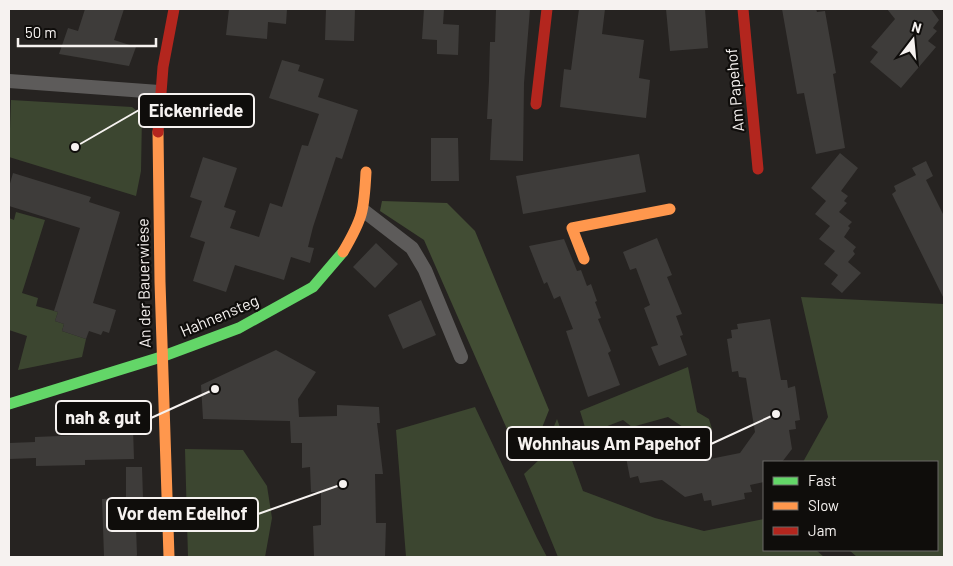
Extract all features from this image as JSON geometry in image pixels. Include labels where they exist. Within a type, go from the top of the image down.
[{"type":"street","name":"An der Bauerwiese","points":[[169,557],[161,357],[156,153],[159,92],[168,29],[174,9]]},
{"type":"street","points":[[536,104],[547,9]]},
{"type":"street","name":"Am Papehof","points":[[743,9],[758,169]]},
{"type":"street","points":[[9,81],[159,92]]},
{"type":"street","name":"Hahnensteg","points":[[9,404],[161,357],[239,328],[313,287],[343,253],[364,211],[366,172]]},
{"type":"street","points":[[584,259],[572,228],[670,209]]},
{"type":"street","points":[[364,211],[412,248],[425,270],[460,358]]},
{"type":"green space","points":[[11,100],[132,107],[142,115],[141,171],[136,196],[9,157]]},
{"type":"green space","points":[[382,201],[447,203],[475,231],[549,410],[532,453],[521,461],[424,240],[380,211]]},
{"type":"green space","points":[[16,212],[45,220],[22,293],[38,298],[36,306],[58,312],[55,321],[64,324],[62,331],[86,339],[82,357],[18,370],[27,336],[9,330],[9,218],[14,220]]},
{"type":"green space","points":[[801,297],[944,304],[944,557],[857,557],[850,551],[938,551],[938,461],[804,461],[828,417]]},
{"type":"green space","points":[[688,367],[697,412],[709,419],[712,429],[692,433],[668,417],[632,427],[623,420],[587,434],[580,411]]},
{"type":"green space","points":[[475,407],[547,557],[406,557],[396,430]]},
{"type":"green space","points":[[557,419],[583,491],[655,518],[704,531],[763,519],[763,551],[817,551],[824,557],[558,557],[524,474],[541,458]]},
{"type":"green space","points":[[185,449],[243,450],[267,486],[272,518],[265,557],[188,557]]},
{"type":"building","points":[[85,9],[124,9],[114,40],[136,47],[129,66],[59,54],[68,28],[78,31]]},
{"type":"building","points":[[229,9],[287,9],[286,24],[268,22],[267,39],[226,35]]},
{"type":"building","points":[[326,9],[355,9],[354,41],[325,40]]},
{"type":"building","points":[[424,9],[444,9],[443,24],[459,25],[458,55],[437,54],[437,40],[422,39]]},
{"type":"building","points":[[496,9],[530,9],[524,83],[523,161],[490,160],[492,119],[487,119],[490,42],[495,42]]},
{"type":"building","points":[[579,9],[605,9],[602,34],[644,40],[639,78],[650,80],[646,118],[560,107],[564,69],[571,70]]},
{"type":"building","points":[[666,9],[705,9],[708,48],[670,51]]},
{"type":"building","points":[[782,9],[816,9],[817,12],[825,11],[836,73],[833,74],[845,148],[816,154],[804,93],[797,94]]},
{"type":"building","points":[[887,9],[931,9],[939,20],[933,28],[937,31],[928,41],[936,47],[901,88],[870,62],[878,52],[871,47],[895,19]]},
{"type":"building","points":[[282,60],[300,65],[298,71],[324,79],[318,97],[358,110],[342,159],[336,157],[313,227],[308,247],[314,248],[310,263],[291,257],[284,280],[235,265],[226,292],[193,281],[205,242],[190,237],[202,201],[190,197],[203,157],[237,168],[224,207],[236,211],[230,228],[259,237],[270,203],[282,207],[302,145],[308,146],[319,114],[269,98]]},
{"type":"building","points":[[431,138],[458,138],[459,181],[431,181]]},
{"type":"building","points":[[840,153],[858,168],[841,191],[848,196],[844,201],[847,203],[839,212],[852,222],[848,226],[850,228],[844,237],[856,247],[853,251],[855,254],[848,262],[861,273],[842,293],[831,284],[838,275],[824,264],[835,251],[819,239],[830,226],[815,214],[826,201],[811,188]]},
{"type":"building","points":[[639,154],[646,192],[523,214],[516,176]]},
{"type":"building","points":[[926,161],[933,176],[926,180],[944,216],[944,299],[892,194],[896,191],[894,186],[916,175],[912,168]]},
{"type":"building","points":[[13,173],[91,197],[89,202],[120,212],[93,303],[116,310],[109,333],[103,331],[101,335],[89,331],[86,339],[62,331],[64,324],[55,321],[58,312],[54,311],[80,228],[9,206],[9,187]]},
{"type":"building","points":[[657,238],[672,275],[667,277],[682,314],[676,316],[683,335],[680,336],[687,355],[659,366],[651,347],[658,345],[644,308],[650,305],[636,268],[630,270],[623,252]]},
{"type":"building","points":[[564,239],[577,271],[581,270],[587,286],[591,284],[601,318],[598,319],[611,351],[608,353],[620,385],[588,397],[566,331],[573,329],[560,296],[554,299],[547,282],[544,284],[529,246]]},
{"type":"building","points":[[376,243],[398,264],[375,288],[353,267]]},
{"type":"building","points":[[421,300],[436,335],[403,349],[388,315]]},
{"type":"building","points":[[770,319],[781,380],[787,380],[788,388],[795,386],[800,420],[795,421],[796,429],[789,430],[792,449],[783,461],[763,461],[763,482],[750,485],[752,492],[744,493],[745,499],[712,506],[711,500],[704,501],[702,493],[685,497],[662,480],[640,483],[638,476],[630,478],[624,447],[674,439],[675,443],[700,461],[740,453],[755,432],[746,378],[739,377],[738,371],[732,372],[727,339],[732,338],[731,330],[738,329],[737,324]]},
{"type":"building","points":[[276,350],[316,372],[298,399],[299,417],[337,416],[337,405],[379,407],[380,423],[377,423],[383,474],[375,474],[376,523],[386,523],[385,557],[314,557],[313,526],[321,525],[321,492],[311,492],[310,467],[302,468],[302,443],[291,443],[290,421],[203,419],[201,385]]},
{"type":"building","points":[[133,428],[134,459],[85,460],[85,465],[36,466],[36,458],[9,459],[9,443],[35,442],[35,437],[85,435],[85,429]]},
{"type":"building","points":[[126,467],[142,467],[143,498],[135,498],[137,555],[136,557],[104,556],[102,499],[126,498]]},
{"type":"traffic: fast","points":[[9,404],[161,357],[239,328],[313,287],[343,252]]},
{"type":"traffic: slow","points":[[158,132],[160,282],[169,557]]},
{"type":"traffic: slow","points":[[343,252],[359,222],[363,205],[366,172]]},
{"type":"traffic: slow","points":[[584,259],[572,228],[670,209]]},
{"type":"traffic: jam","points":[[158,132],[163,67],[174,9]]},
{"type":"traffic: jam","points":[[536,104],[547,9]]},
{"type":"traffic: jam","points":[[743,9],[758,169]]},
{"type":"place","name":"Eickenriede","points":[[75,147]]},
{"type":"place","name":"nah & gut","points":[[215,389]]},
{"type":"place","name":"Wohnhaus Am Papehof","points":[[776,414]]},
{"type":"place","name":"Vor dem Edelhof","points":[[343,484]]}]
